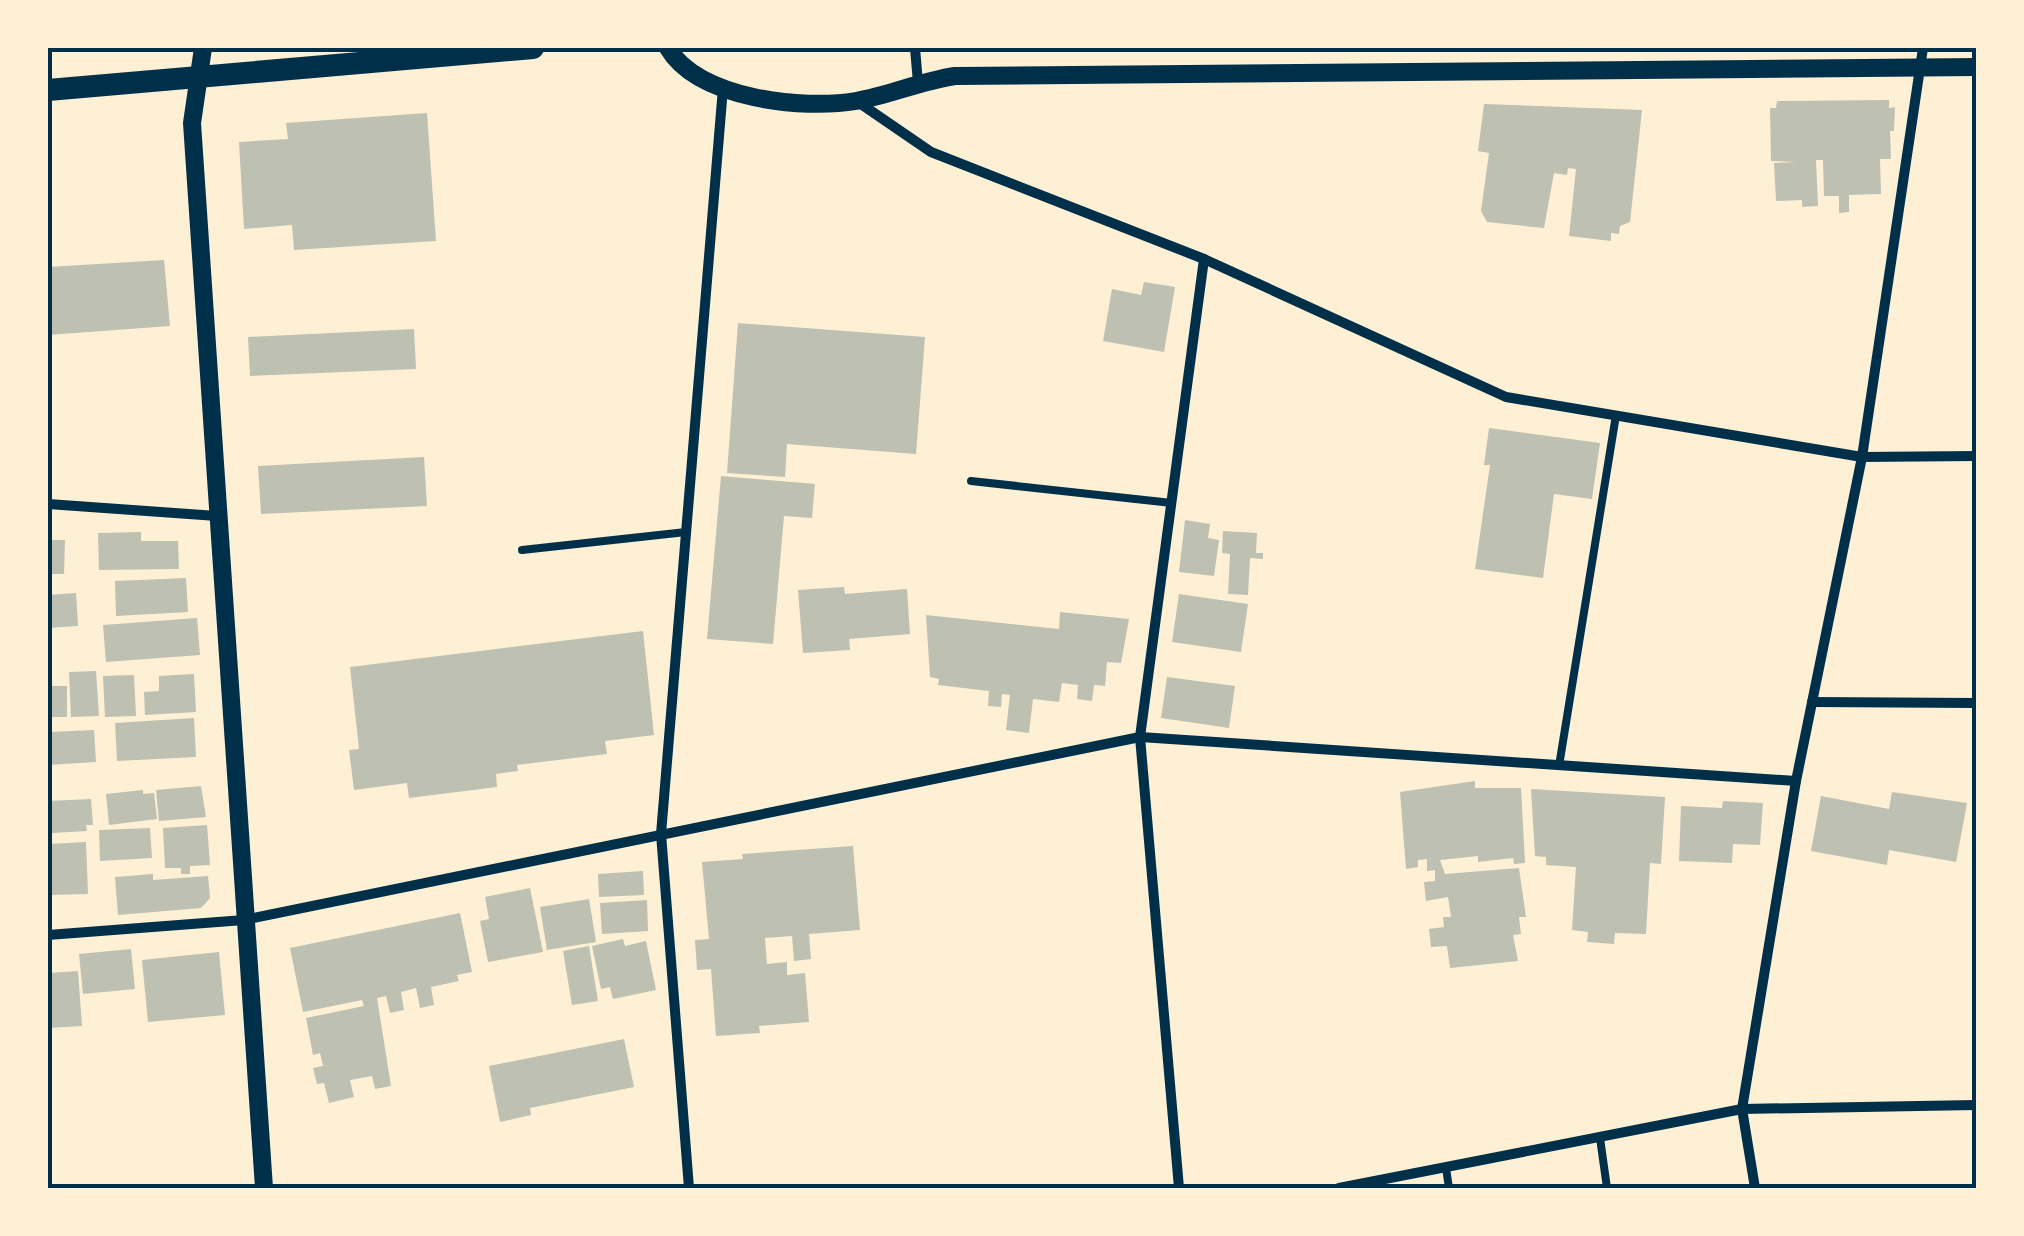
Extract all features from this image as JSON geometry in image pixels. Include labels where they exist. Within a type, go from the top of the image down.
[{"type":"main road","points":[[48,90],[533,48]]},
{"type":"street","points":[[203,48],[192,123],[264,1188]]},
{"type":"street","points":[[668,48],[696,74],[723,88],[788,103],[857,101],[956,76],[1976,67]]},
{"type":"street","points":[[915,48],[918,83]]},
{"type":"street","points":[[1755,1188],[1742,1109],[1796,781],[1862,458],[1923,48]]},
{"type":"street","points":[[688,1188],[661,834],[723,88]]},
{"type":"street","points":[[857,101],[930,152],[1204,259],[1506,397],[1862,458],[1976,456]]},
{"type":"street","points":[[1179,1188],[1140,737],[1204,259]]},
{"type":"street","points":[[48,504],[217,516]]},
{"type":"street","points":[[1812,702],[1976,703]]},
{"type":"street","points":[[48,936],[244,920],[1140,737],[1796,781]]},
{"type":"street","points":[[1339,1188],[1742,1109],[1976,1104]]},
{"type":"lane","points":[[1558,766],[1616,415]]},
{"type":"lane","points":[[971,481],[1172,503]]},
{"type":"lane","points":[[522,550],[686,532]]},
{"type":"lane","points":[[1600,1138],[1606,1188]]},
{"type":"lane","points":[[1446,1168],[1449,1188]]},
{"type":"building","points":[[1889,100],[1889,108],[1895,107],[1894,131],[1890,131],[1891,159],[1880,159],[1881,194],[1849,195],[1849,212],[1839,213],[1839,196],[1824,196],[1823,160],[1816,160],[1818,206],[1802,207],[1802,200],[1776,201],[1774,163],[1796,162],[1771,161],[1770,108],[1776,108],[1777,101]]},
{"type":"building","points":[[1484,104],[1642,110],[1630,222],[1620,226],[1619,234],[1611,233],[1611,241],[1569,236],[1576,169],[1568,168],[1567,175],[1554,173],[1544,228],[1487,222],[1481,211],[1489,153],[1478,151]]},
{"type":"building","points":[[427,113],[436,241],[294,250],[292,225],[244,229],[239,142],[288,139],[286,123]]},
{"type":"building","points":[[164,260],[170,326],[48,335],[48,267]]},
{"type":"building","points":[[1144,282],[1175,287],[1164,352],[1103,341],[1112,289],[1141,295]]},
{"type":"building","points":[[738,323],[925,337],[916,454],[787,444],[785,477],[727,473]]},
{"type":"building","points":[[414,329],[416,369],[250,376],[248,337]]},
{"type":"building","points":[[1489,428],[1600,443],[1592,499],[1554,494],[1543,578],[1475,569],[1490,465],[1484,465]]},
{"type":"building","points":[[424,457],[427,506],[261,514],[258,466]]},
{"type":"building","points":[[721,476],[815,484],[812,518],[784,516],[773,644],[707,639]]},
{"type":"building","points":[[1185,520],[1210,524],[1208,538],[1219,540],[1214,576],[1179,572]]},
{"type":"building","points":[[1223,531],[1257,533],[1256,553],[1263,553],[1263,559],[1250,558],[1248,595],[1228,594],[1230,554],[1222,553]]},
{"type":"building","points":[[141,532],[141,541],[178,541],[179,569],[99,570],[98,533]]},
{"type":"building","points":[[48,540],[65,540],[64,574],[48,574]]},
{"type":"building","points":[[186,578],[188,612],[116,616],[115,581]]},
{"type":"building","points":[[844,587],[845,594],[907,589],[910,634],[849,639],[850,650],[803,653],[798,590]]},
{"type":"building","points":[[76,593],[78,626],[48,628],[48,595]]},
{"type":"building","points":[[1179,594],[1248,604],[1241,652],[1172,642]]},
{"type":"building","points":[[1060,612],[1129,619],[1121,663],[1107,662],[1105,686],[1094,685],[1092,701],[1077,699],[1078,685],[1062,683],[1059,702],[1033,699],[1029,733],[1006,730],[1010,695],[1002,694],[1001,707],[988,706],[989,691],[938,685],[939,679],[930,677],[926,615],[1059,629]]},
{"type":"building","points":[[197,618],[200,655],[106,662],[103,625]]},
{"type":"building","points":[[643,631],[654,735],[605,741],[607,754],[517,765],[518,771],[496,774],[497,787],[409,798],[407,783],[354,790],[349,750],[359,749],[350,667]]},
{"type":"building","points":[[96,671],[99,716],[71,717],[69,672]]},
{"type":"building","points":[[194,674],[196,712],[145,715],[144,692],[159,691],[159,676]]},
{"type":"building","points":[[134,675],[136,716],[105,717],[103,676]]},
{"type":"building","points":[[1167,677],[1235,686],[1229,728],[1161,718]]},
{"type":"building","points":[[48,686],[67,686],[67,717],[48,717]]},
{"type":"building","points":[[194,718],[196,757],[117,761],[115,723]]},
{"type":"building","points":[[94,730],[96,762],[48,765],[49,732]]},
{"type":"building","points":[[1475,781],[1475,788],[1521,788],[1525,863],[1514,864],[1513,858],[1478,862],[1478,856],[1440,860],[1445,874],[1519,868],[1526,917],[1519,917],[1521,934],[1513,935],[1518,961],[1450,968],[1447,946],[1431,947],[1429,929],[1444,927],[1443,917],[1451,917],[1448,897],[1426,901],[1424,882],[1435,881],[1435,870],[1427,871],[1427,859],[1418,860],[1418,867],[1406,869],[1400,792]]},
{"type":"building","points":[[201,786],[206,817],[159,821],[156,790]]},
{"type":"building","points":[[1531,789],[1665,797],[1661,864],[1650,863],[1646,934],[1615,933],[1614,944],[1587,942],[1588,932],[1572,930],[1576,867],[1546,865],[1546,857],[1535,856]]},
{"type":"building","points":[[143,790],[143,794],[154,793],[157,819],[109,825],[106,794]]},
{"type":"building","points":[[1892,792],[1967,803],[1956,862],[1889,850],[1887,865],[1811,851],[1821,796],[1889,809]]},
{"type":"building","points":[[91,799],[93,825],[86,825],[87,831],[52,833],[48,801]]},
{"type":"building","points":[[1723,801],[1763,803],[1760,845],[1733,844],[1732,863],[1679,861],[1681,806],[1722,808]]},
{"type":"building","points":[[207,825],[210,865],[190,866],[190,874],[181,874],[181,868],[165,868],[163,828]]},
{"type":"building","points":[[150,828],[152,858],[100,861],[99,830]]},
{"type":"building","points":[[86,842],[88,894],[48,895],[48,844]]},
{"type":"building","points":[[853,846],[860,930],[809,934],[811,959],[794,961],[792,936],[765,938],[767,964],[787,962],[787,975],[805,973],[809,1022],[759,1026],[760,1033],[716,1036],[711,969],[697,970],[695,940],[709,939],[702,862],[743,859],[742,854]]},
{"type":"building","points":[[643,871],[644,895],[599,897],[598,874]]},
{"type":"building","points":[[153,874],[153,880],[208,876],[210,898],[201,908],[118,915],[115,877]]},
{"type":"building","points":[[530,888],[543,952],[488,962],[480,921],[489,919],[485,897]]},
{"type":"building","points":[[589,899],[596,942],[547,950],[540,907]]},
{"type":"building","points":[[647,900],[648,931],[602,934],[600,903]]},
{"type":"building","points":[[460,913],[472,972],[457,975],[459,981],[431,987],[434,1005],[420,1008],[416,988],[401,992],[404,1010],[390,1013],[386,996],[377,998],[391,1086],[375,1089],[372,1076],[350,1080],[354,1097],[329,1103],[324,1083],[317,1084],[313,1068],[323,1066],[320,1053],[313,1055],[306,1018],[364,1006],[362,1000],[303,1012],[290,948]]},
{"type":"building","points":[[623,939],[625,946],[646,941],[656,990],[613,999],[610,987],[601,989],[592,946]]},
{"type":"building","points":[[589,946],[598,1001],[572,1005],[563,951]]},
{"type":"building","points":[[131,949],[135,989],[83,994],[79,954]]},
{"type":"building","points":[[219,952],[225,1015],[148,1022],[142,960]]},
{"type":"building","points":[[78,971],[82,1026],[48,1028],[48,973]]},
{"type":"building","points":[[624,1039],[634,1087],[530,1108],[531,1115],[500,1122],[489,1066]]}]
